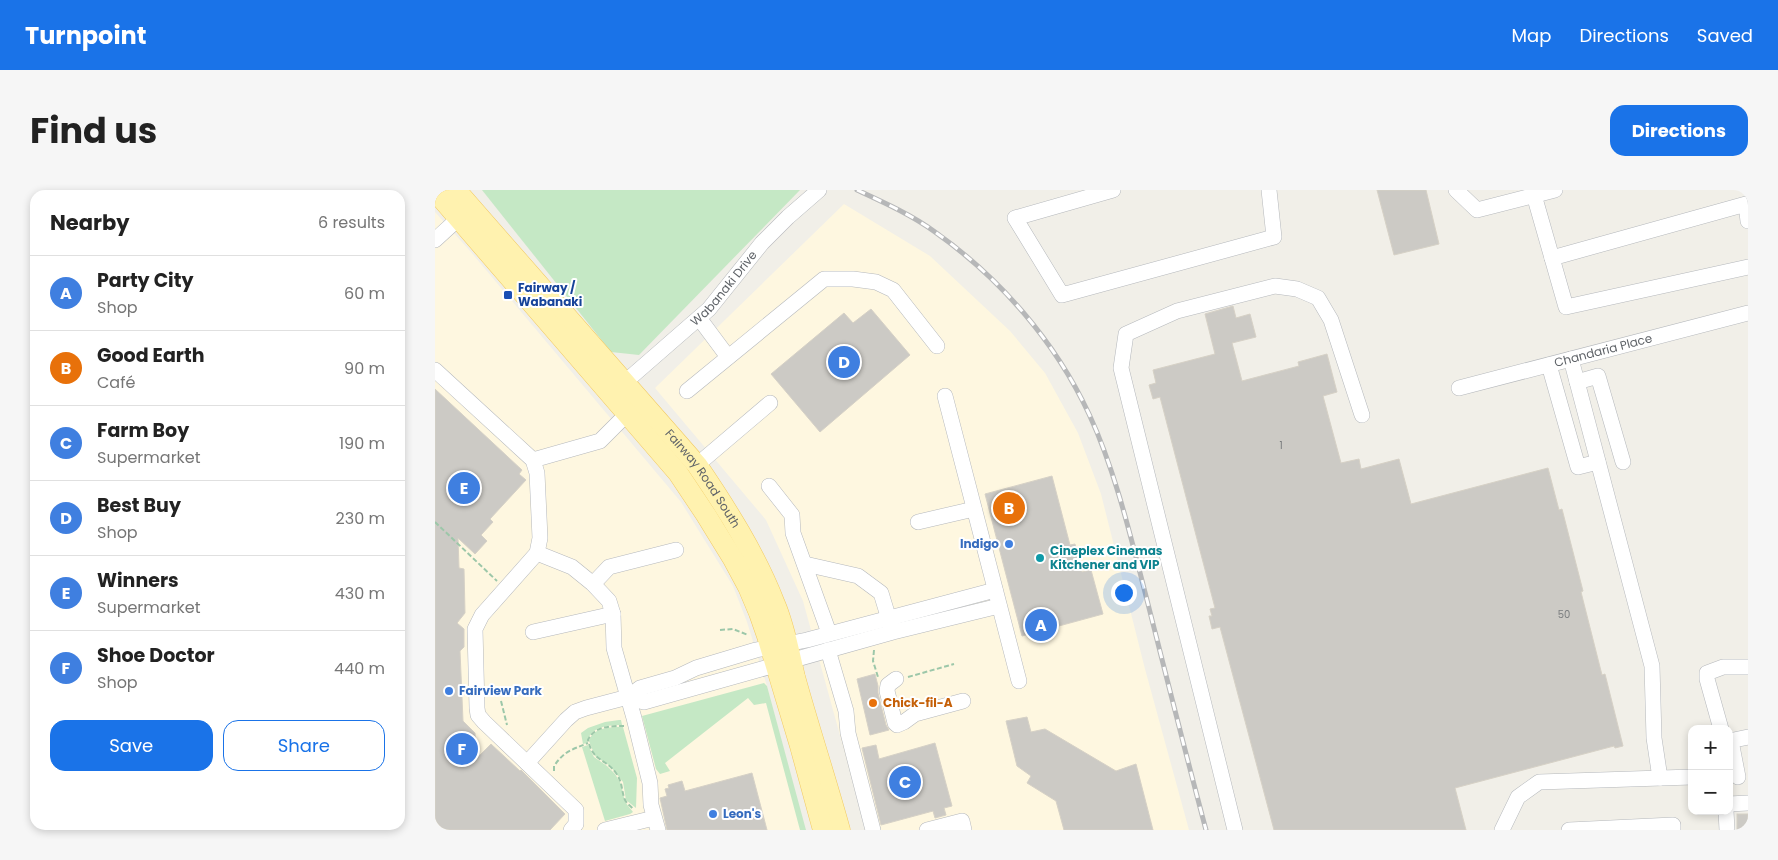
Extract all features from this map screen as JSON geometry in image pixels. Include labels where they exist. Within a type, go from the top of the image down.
[{"type":"main road","name":"Fairway Road South","points":[[456,190],[697,465],[720,499],[761,572],[775,604],[781,655],[823,830]]},
{"type":"main road","name":"Fairway Road South","points":[[435,191],[678,473],[707,515],[748,587],[781,655],[840,830]]},
{"type":"street","name":"Wabanaki Drive","points":[[624,383],[709,309],[762,243],[819,190]]},
{"type":"street","points":[[1113,190],[1015,218],[1062,295],[1274,237],[1269,190]]},
{"type":"street","points":[[1456,190],[1477,210],[1555,190]]},
{"type":"street","points":[[1534,195],[1566,307],[1748,267]]},
{"type":"street","points":[[1552,258],[1746,204],[1748,221]]},
{"type":"street","points":[[435,240],[459,218]]},
{"type":"street","points":[[687,391],[824,279],[853,279],[876,282],[893,290],[937,346]]},
{"type":"street","points":[[1235,830],[1121,368],[1126,334],[1177,311],[1275,286],[1297,289],[1318,298],[1331,320],[1362,415]]},
{"type":"street","name":"Chandaria Place","points":[[1459,388],[1748,313]]},
{"type":"street","points":[[699,318],[729,357]]},
{"type":"street","points":[[1571,359],[1652,666],[1654,738],[1660,778]]},
{"type":"street","points":[[1549,365],[1578,467],[1598,462]]},
{"type":"street","points":[[435,370],[533,460],[537,473],[540,538],[537,552],[482,614],[475,628],[478,715],[576,810],[577,820],[571,830]]},
{"type":"street","points":[[1577,382],[1599,376],[1623,462]]},
{"type":"street","points":[[945,396],[1019,681]]},
{"type":"street","points":[[697,465],[769,403]]},
{"type":"street","points":[[533,460],[600,441],[627,414]]},
{"type":"street","points":[[769,486],[793,515],[793,533],[829,633]]},
{"type":"street","points":[[917,522],[974,509]]},
{"type":"street","points":[[593,584],[609,567],[676,550]]},
{"type":"street","points":[[537,552],[572,567],[593,584],[609,601],[613,614],[614,648],[649,783],[651,805],[656,824],[611,829]]},
{"type":"street","points":[[805,564],[858,576],[881,593],[891,625]]},
{"type":"street","points":[[527,763],[575,712],[628,697],[640,688],[675,678],[696,668],[828,650],[891,625],[995,590]]},
{"type":"street","points":[[781,655],[807,640],[829,633],[891,625],[999,606]]},
{"type":"street","points":[[533,632],[613,614]]},
{"type":"street","points":[[828,650],[846,711],[848,733],[873,830]]},
{"type":"street","points":[[1720,725],[1707,680],[1707,673],[1723,667],[1748,667]]},
{"type":"street","points":[[896,679],[888,685],[887,696],[897,725],[915,714],[964,704]]},
{"type":"street","points":[[1733,740],[1748,737]]},
{"type":"street","points":[[1733,754],[1738,777]]},
{"type":"street","points":[[1502,830],[1518,797],[1539,782],[1688,777]]},
{"type":"street","points":[[1733,804],[1748,803]]},
{"type":"street","points":[[1726,815],[1727,830]]},
{"type":"street","points":[[933,829],[962,820],[964,830]]},
{"type":"street","points":[[1569,830],[1673,825],[1673,830]]},
{"type":"path","points":[[435,522],[499,582]]},
{"type":"path","points":[[720,630],[733,629],[748,635]]},
{"type":"path","points":[[501,701],[508,728]]},
{"type":"path","points":[[498,716],[504,715]]},
{"type":"path","points":[[625,726],[601,728],[591,735],[589,743],[596,758],[615,772],[622,784],[625,799],[637,813]]},
{"type":"path","points":[[555,777],[554,766],[561,755],[571,749],[589,743]]},
{"type":"shaded area","points":[[844,204],[930,256],[1010,331],[1045,373],[1078,433],[1101,494],[1145,669],[1189,830],[866,830],[803,601],[766,520],[655,388]]},
{"type":"shaded area","points":[[435,212],[681,502],[733,586],[747,622],[767,686],[805,830],[435,830]]},
{"type":"green space","points":[[482,190],[800,190],[639,355],[611,352]]},
{"type":"green space","points":[[764,683],[767,686],[806,830],[800,830],[766,703],[754,705],[748,698],[665,763],[670,771],[660,774],[656,769],[642,716]]},
{"type":"green space","points":[[621,720],[622,725],[611,725],[596,730],[589,737],[587,743],[583,744],[581,733],[588,728],[605,722]]},
{"type":"green space","points":[[623,727],[637,778],[636,808],[626,800],[623,782],[610,766],[595,756],[589,741],[591,736],[598,730]]},
{"type":"green space","points":[[588,745],[594,757],[615,774],[621,784],[625,802],[633,812],[630,814],[605,821],[582,747]]},
{"type":"building","points":[[1377,190],[1426,190],[1439,244],[1394,255]]},
{"type":"building","points":[[1233,306],[1236,318],[1250,314],[1256,337],[1232,343],[1242,381],[1299,366],[1298,362],[1327,354],[1337,392],[1323,396],[1341,463],[1359,459],[1361,469],[1399,459],[1411,504],[1548,468],[1559,510],[1562,509],[1602,675],[1605,674],[1623,746],[1615,748],[1614,746],[1455,788],[1466,830],[1274,830],[1220,627],[1212,629],[1209,616],[1212,616],[1210,609],[1215,608],[1160,397],[1153,399],[1149,385],[1156,383],[1153,370],[1215,354],[1205,314]]},
{"type":"building","points":[[871,309],[910,355],[820,432],[771,374],[844,313],[853,323]]},
{"type":"building","name":"Fairview Park","points":[[435,389],[522,470],[519,474],[526,480],[490,519],[493,522],[481,535],[487,541],[475,554],[458,538],[459,568],[464,569],[465,613],[457,623],[464,629],[464,647],[460,651],[463,721],[475,733],[476,759],[491,744],[521,770],[565,814],[550,830],[435,830]]},
{"type":"building","name":"Cineplex Cinemas Kitchener and VIP","points":[[1052,476],[1070,545],[1075,544],[1082,572],[1091,570],[1103,614],[1022,636],[985,494]]},
{"type":"building","name":"Chick-fil-A","points":[[875,674],[886,725],[889,730],[870,735],[857,679]]},
{"type":"building","points":[[1027,717],[1031,732],[1045,729],[1116,771],[1136,764],[1153,830],[1064,830],[1056,801],[1027,783],[1031,776],[1017,766],[1006,721]]},
{"type":"building","points":[[935,743],[952,806],[944,808],[946,815],[935,818],[933,811],[881,825],[862,748],[876,745],[879,759]]},
{"type":"building","name":"Leon's","points":[[752,773],[767,830],[667,830],[660,798],[667,796],[665,789],[669,788],[668,785],[682,781],[685,791]]},
{"type":"building","points":[[1737,814],[1748,814],[1748,830],[1737,830]]},
{"type":"railway","points":[[857,190],[917,220],[959,250],[982,270],[1024,313],[1060,361],[1075,387],[1099,436],[1123,508],[1206,830]]},
{"type":"place","name":"Fairway / Wabanaki","points":[[508,295]]},
{"type":"place","name":"Best Buy","points":[[844,362]]},
{"type":"place","name":"Winners","points":[[464,488]]},
{"type":"place","name":"Good Earth","points":[[1009,508]]},
{"type":"place","name":"Indigo","points":[[1009,544]]},
{"type":"place","name":"Cineplex Cinemas Kitchener and VIP","points":[[1040,558]]},
{"type":"place","name":"Party City","points":[[1041,625]]},
{"type":"place","name":"Fairview Park","points":[[449,691]]},
{"type":"place","name":"Chick-fil-A","points":[[873,703]]},
{"type":"place","name":"Shoe Doctor","points":[[462,749]]},
{"type":"place","name":"Farm Boy","points":[[905,782]]},
{"type":"place","name":"Leon's","points":[[713,814]]}]
